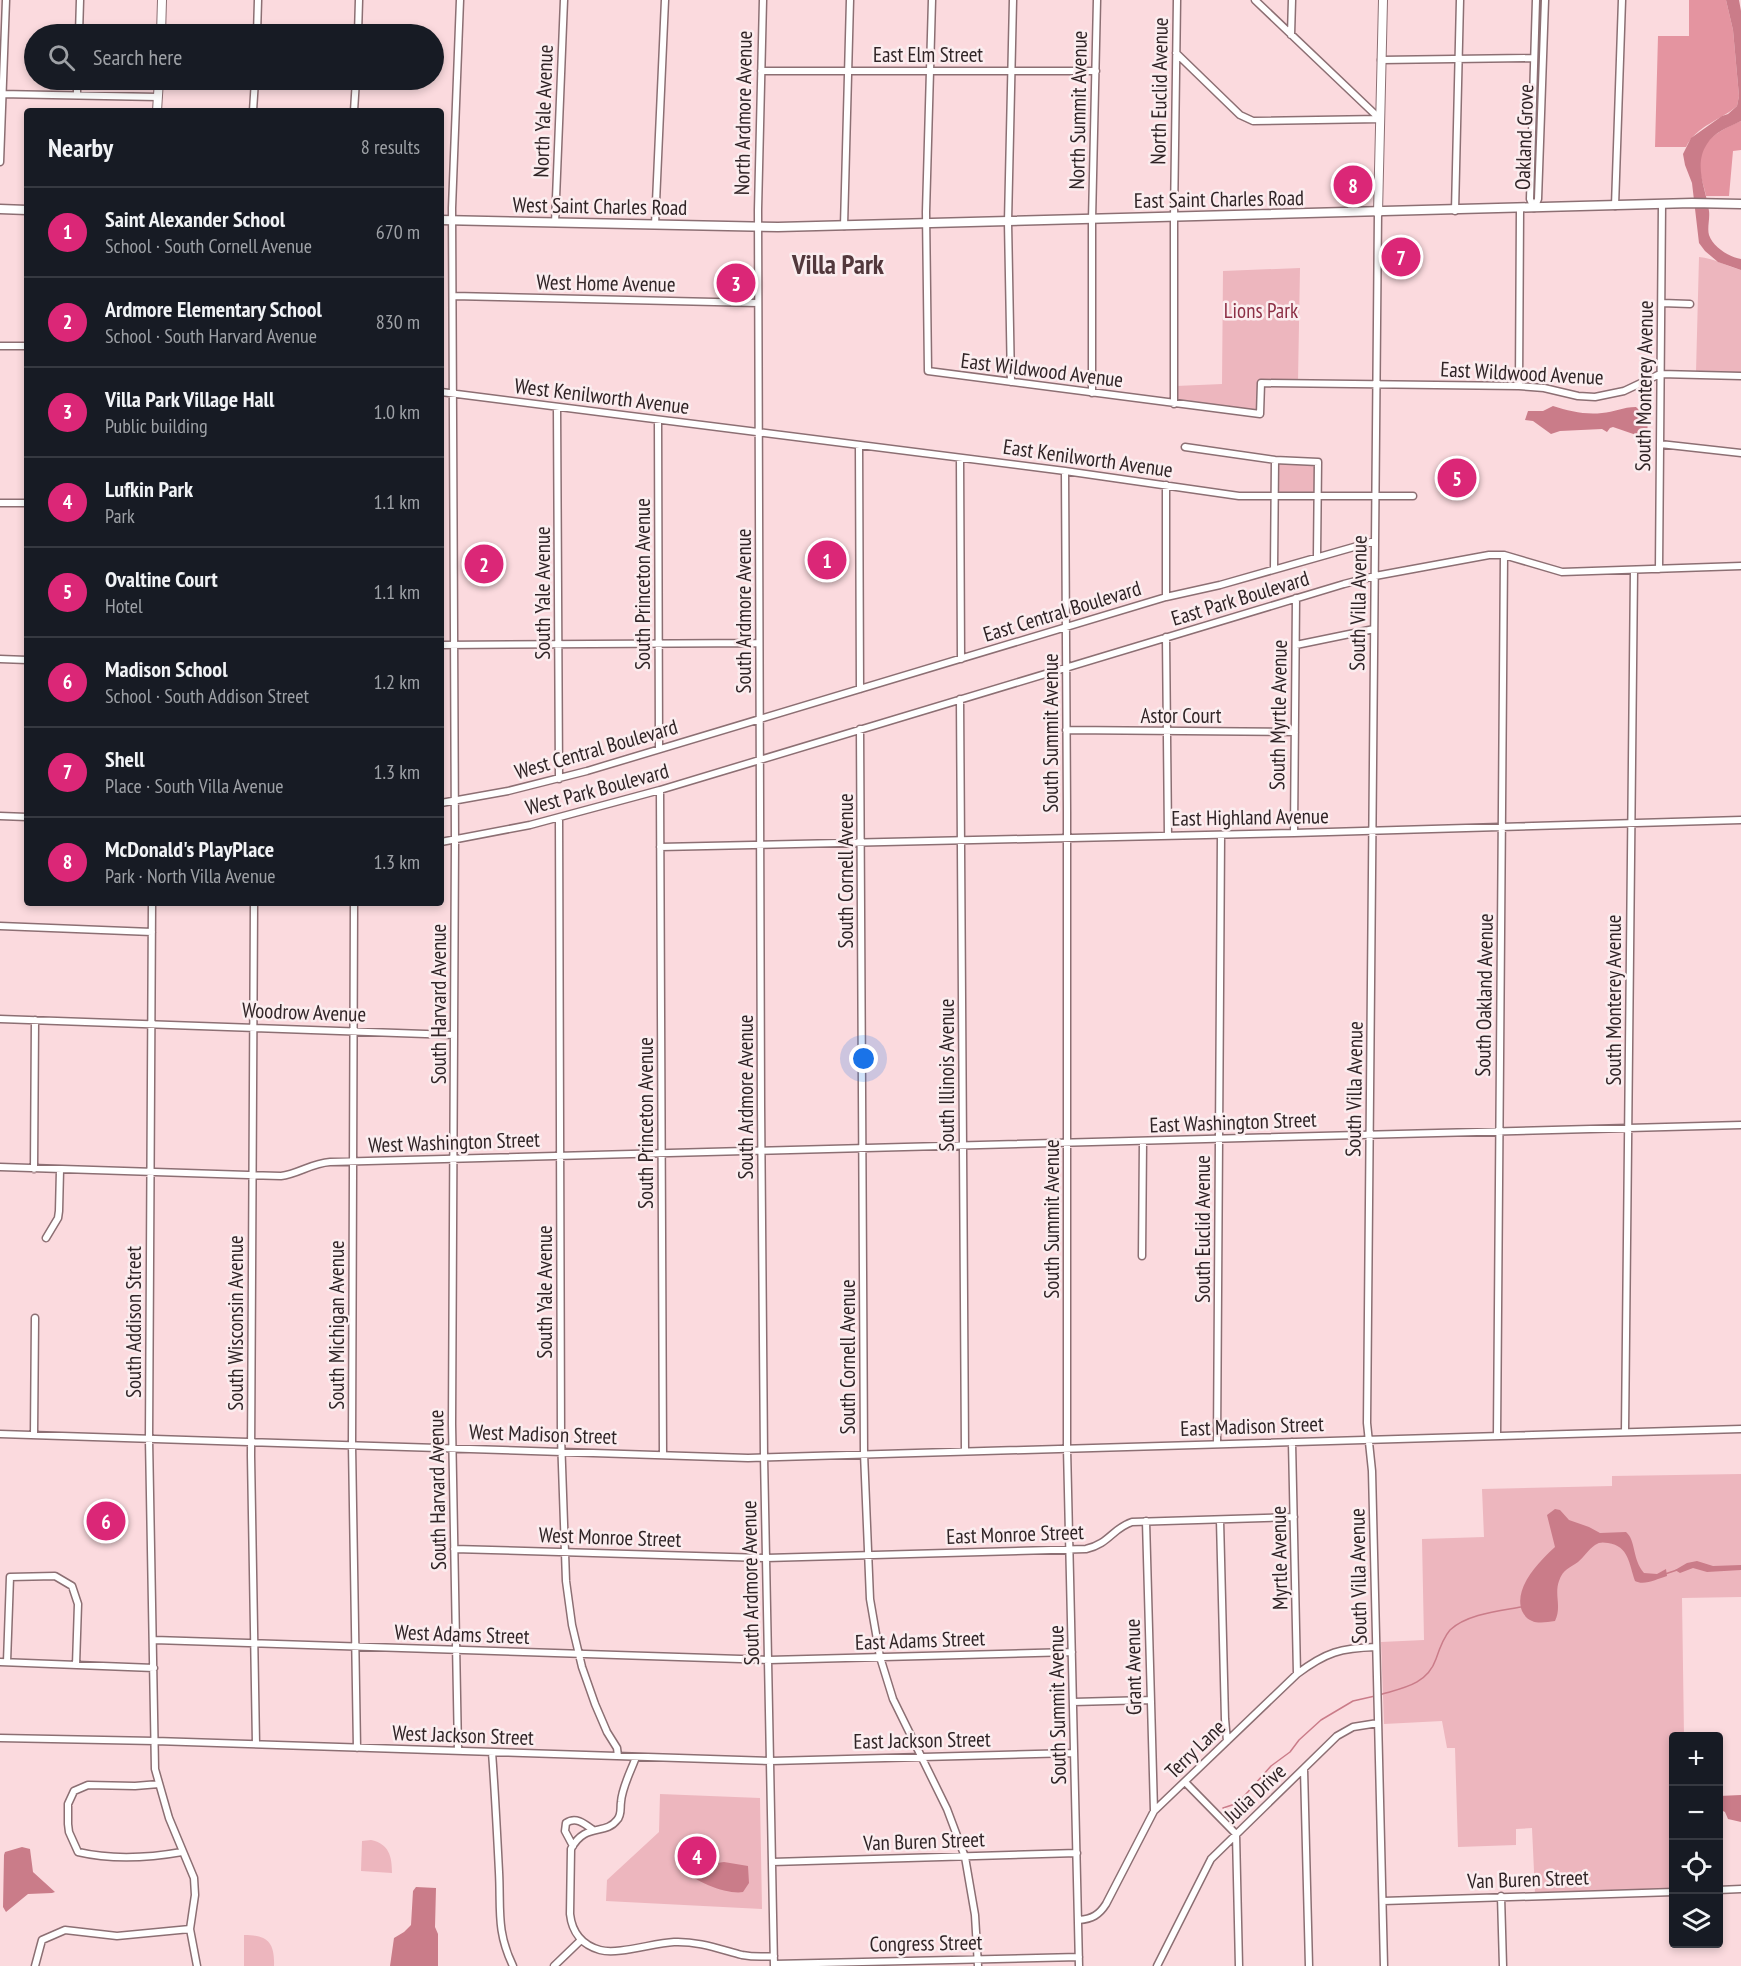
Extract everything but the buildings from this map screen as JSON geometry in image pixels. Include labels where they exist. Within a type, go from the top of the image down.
[{"type":"main road","name":"East Saint Charles Road","points":[[758,227],[1378,213],[1692,203],[1741,204]]},
{"type":"main road","points":[[0,209],[24,210]]},
{"type":"main road","name":"West Saint Charles Road","points":[[444,220],[758,227]]},
{"type":"street","points":[[0,162],[6,0]]},
{"type":"street","points":[[79,24],[80,0]]},
{"type":"street","points":[[161,24],[162,0]]},
{"type":"street","points":[[257,24],[258,0]]},
{"type":"street","points":[[358,24],[359,0]]},
{"type":"street","name":"South Harvard Avenue","points":[[458,1751],[452,1448],[455,801],[452,220],[460,0]]},
{"type":"street","name":"North Yale Avenue","points":[[555,223],[564,0]]},
{"type":"street","points":[[655,225],[665,0]]},
{"type":"street","name":"North Ardmore Avenue","points":[[758,227],[763,0]]},
{"type":"street","points":[[844,226],[850,0]]},
{"type":"street","points":[[927,224],[932,0]]},
{"type":"street","points":[[1011,382],[1008,222],[1013,0]]},
{"type":"street","name":"North Summit Avenue","points":[[1092,220],[1097,0]]},
{"type":"street","name":"North Euclid Avenue","points":[[1174,218],[1177,0]]},
{"type":"street","points":[[1255,0],[1380,119]]},
{"type":"street","points":[[1291,35],[1292,0]]},
{"type":"street","points":[[1378,213],[1383,0]]},
{"type":"street","points":[[1455,211],[1460,0]]},
{"type":"street","name":"Oakland Grove","points":[[1534,208],[1530,199],[1536,0]]},
{"type":"street","name":"Oakland Grove","points":[[1534,208],[1538,199],[1545,0]]},
{"type":"street","points":[[1615,206],[1622,0]]},
{"type":"street","points":[[1176,53],[1240,115],[1253,121],[1380,119]]},
{"type":"street","points":[[1381,60],[1534,58]]},
{"type":"street","name":"East Elm Street","points":[[761,71],[1096,71]]},
{"type":"street","points":[[76,90],[76,95]]},
{"type":"street","points":[[157,108],[158,90]]},
{"type":"street","points":[[253,108],[254,90]]},
{"type":"street","points":[[354,108],[355,90]]},
{"type":"street","points":[[1,94],[158,97]]},
{"type":"street","name":"South Monterey Avenue","points":[[1659,569],[1662,204]]},
{"type":"street","points":[[1519,386],[1520,209]]},
{"type":"street","name":"South Villa Avenue","points":[[1378,213],[1367,1411],[1372,1471],[1384,1966]]},
{"type":"street","points":[[1174,218],[1174,404]]},
{"type":"street","points":[[1092,220],[1092,393]]},
{"type":"street","name":"East Wildwood Avenue","points":[[927,224],[928,370],[1260,414],[1261,383],[1519,386],[1595,397],[1624,392],[1660,374],[1741,376]]},
{"type":"street","name":"South Ardmore Avenue","points":[[758,227],[764,1456],[774,1965]]},
{"type":"street","name":"West Home Avenue","points":[[453,296],[758,303]]},
{"type":"street","points":[[1662,303],[1690,304]]},
{"type":"street","points":[[0,346],[24,346]]},
{"type":"street","name":"West Kenilworth Avenue","points":[[444,392],[759,433]]},
{"type":"street","name":"South Yale Avenue","points":[[557,407],[559,779]]},
{"type":"street","name":"South Princeton Avenue","points":[[658,420],[659,749]]},
{"type":"street","name":"East Kenilworth Avenue","points":[[759,433],[1065,471],[1239,496],[1413,496]]},
{"type":"street","points":[[1660,444],[1741,453]]},
{"type":"street","points":[[859,446],[860,689]]},
{"type":"street","points":[[1185,447],[1275,460],[1318,462],[1317,556]]},
{"type":"street","points":[[960,458],[961,659]]},
{"type":"street","points":[[1274,569],[1275,460]]},
{"type":"street","name":"South Summit Avenue","points":[[1065,471],[1067,1448],[1079,1966]]},
{"type":"street","points":[[1166,485],[1166,597]]},
{"type":"street","points":[[0,503],[24,504]]},
{"type":"street","name":"East Central Boulevard","points":[[759,719],[1166,597],[1220,585],[1375,541]]},
{"type":"street","name":"East Park Boulevard","points":[[760,761],[1066,667],[1375,576],[1489,555],[1504,555],[1562,572],[1741,566]]},
{"type":"street","name":"South Oakland Avenue","points":[[1497,1436],[1504,555]]},
{"type":"street","name":"South Monterey Avenue","points":[[1626,1432],[1634,570]]},
{"type":"street","name":"South Myrtle Avenue","points":[[1294,833],[1296,598]]},
{"type":"street","points":[[1296,645],[1374,629]]},
{"type":"street","points":[[1166,637],[1168,836]]},
{"type":"street","points":[[444,645],[759,643]]},
{"type":"street","points":[[0,659],[24,660]]},
{"type":"street","name":"South Illinois Avenue","points":[[960,699],[965,1450]]},
{"type":"street","name":"West Central Boulevard","points":[[444,803],[559,779],[759,719]]},
{"type":"street","name":"South Cornell Avenue","points":[[860,729],[864,1453],[870,1599],[880,1657],[894,1699],[947,1809],[965,1857],[975,1915],[978,1962]]},
{"type":"street","name":"Astor Court","points":[[1066,730],[1295,732]]},
{"type":"street","name":"West Park Boulevard","points":[[444,842],[559,818],[760,761]]},
{"type":"street","name":"South Princeton Avenue","points":[[660,790],[663,1455]]},
{"type":"street","points":[[0,816],[24,817]]},
{"type":"street","name":"South Yale Avenue","points":[[559,818],[564,1551],[568,1599],[578,1655],[595,1704],[617,1748],[618,1756]]},
{"type":"street","name":"East Highland Avenue","points":[[660,847],[1221,835],[1741,820]]},
{"type":"street","name":"South Euclid Avenue","points":[[1217,1444],[1221,835]]},
{"type":"street","name":"South Addison Street","points":[[152,906],[149,1439],[155,1769],[195,1887],[190,1929],[197,1966]]},
{"type":"street","name":"South Wisconsin Avenue","points":[[254,906],[251,1441],[256,1744]]},
{"type":"street","name":"South Michigan Avenue","points":[[354,906],[352,1444],[357,1748]]},
{"type":"street","points":[[0,926],[152,932]]},
{"type":"street","name":"Woodrow Avenue","points":[[0,1019],[454,1035]]},
{"type":"street","points":[[34,1169],[35,1020]]},
{"type":"street","name":"East Washington Street","points":[[762,1150],[1741,1125]]},
{"type":"street","points":[[1142,1256],[1143,1141]]},
{"type":"street","name":"West Washington Street","points":[[0,1167],[287,1175],[321,1162],[762,1150]]},
{"type":"street","points":[[46,1238],[58,1218],[60,1170]]},
{"type":"street","points":[[0,1434],[34,1435],[35,1318]]},
{"type":"street","name":"East Madison Street","points":[[764,1456],[1741,1429]]},
{"type":"street","name":"West Madison Street","points":[[34,1435],[748,1458],[764,1456]]},
{"type":"street","name":"Myrtle Avenue","points":[[1292,1442],[1298,1674]]},
{"type":"street","name":"East Monroe Street","points":[[766,1558],[1070,1550],[1094,1548],[1128,1523],[1294,1517]]},
{"type":"street","points":[[1220,1520],[1224,1719],[1227,1741]]},
{"type":"street","name":"Grant Avenue","points":[[1146,1521],[1154,1811]]},
{"type":"street","name":"West Monroe Street","points":[[454,1549],[766,1558]]},
{"type":"street","points":[[76,1665],[78,1600],[72,1586],[56,1576],[10,1577],[3,1662],[76,1665],[154,1668]]},
{"type":"street","points":[[0,1599],[9,1599]]},
{"type":"street","name":"West Adams Street","points":[[153,1640],[769,1660]]},
{"type":"street","name":"Terry Lane","points":[[1079,1920],[1091,1919],[1106,1904],[1154,1811],[1298,1674],[1312,1663],[1336,1651],[1376,1647]]},
{"type":"street","name":"East Adams Street","points":[[769,1660],[1072,1652]]},
{"type":"street","points":[[1073,1702],[1150,1700]]},
{"type":"street","name":"Julia Drive","points":[[1157,1966],[1211,1859],[1337,1736],[1353,1727],[1378,1723]]},
{"type":"street","name":"West Jackson Street","points":[[0,1738],[771,1761]]},
{"type":"street","points":[[492,1752],[500,1885],[499,1919],[503,1941],[513,1966]]},
{"type":"street","name":"East Jackson Street","points":[[771,1761],[1074,1753]]},
{"type":"street","points":[[636,1756],[623,1792],[620,1815],[617,1820],[605,1829],[586,1832],[573,1846],[570,1914],[571,1923],[581,1940],[595,1948],[609,1952],[661,1943],[689,1942],[750,1956],[774,1956]]},
{"type":"street","points":[[1304,1769],[1309,1966]]},
{"type":"street","points":[[1185,1782],[1236,1834],[1239,1966]]},
{"type":"street","points":[[159,1784],[82,1786],[74,1791],[69,1799],[67,1808],[69,1831],[78,1852],[96,1856],[153,1857],[182,1852]]},
{"type":"street","points":[[573,1846],[565,1830],[566,1822],[579,1821],[593,1830]]},
{"type":"street","name":"Van Buren Street","points":[[772,1862],[1077,1853]]},
{"type":"street","points":[[1723,1890],[1741,1889]]},
{"type":"street","name":"Van Buren Street","points":[[1383,1901],[1669,1892]]},
{"type":"street","points":[[1501,1896],[1503,1966]]},
{"type":"street","points":[[35,1966],[42,1940],[64,1930],[117,1936],[190,1929]]},
{"type":"street","points":[[554,1966],[581,1940]]},
{"type":"street","name":"Congress Street","points":[[774,1965],[978,1962],[1079,1957]]},
{"type":"green space","points":[[1699,257],[1741,270],[1741,372],[1696,372]]},
{"type":"green space","name":"Lions Park","points":[[1300,268],[1298,381],[1258,380],[1257,411],[1176,402],[1176,386],[1222,384],[1223,271]]},
{"type":"green space","points":[[1276,462],[1317,464],[1316,495],[1276,495]]},
{"type":"green space","points":[[1741,1474],[1741,1597],[1682,1598],[1684,1732],[1669,1732],[1669,1889],[1535,1893],[1532,1828],[1516,1829],[1516,1845],[1458,1847],[1455,1748],[1447,1748],[1442,1721],[1384,1724],[1381,1642],[1424,1640],[1422,1539],[1484,1537],[1482,1489],[1612,1486],[1612,1476]]},
{"type":"green space","points":[[660,1794],[760,1798],[762,1909],[606,1901],[607,1880],[659,1832]]},
{"type":"green space","points":[[371,1840],[386,1848],[391,1861],[392,1873],[361,1871],[362,1841]]},
{"type":"green space","points":[[244,1935],[259,1936],[268,1942],[273,1951],[274,1966],[244,1966]]},
{"type":"shaded area","points":[[1689,0],[1726,0],[1733,30],[1739,96],[1737,106],[1702,128],[1686,147],[1655,147],[1658,36],[1689,36]]},
{"type":"shaded area","points":[[1726,0],[1739,0],[1741,11],[1741,121],[1722,130],[1710,140],[1703,152],[1701,169],[1709,211],[1709,235],[1722,251],[1741,259],[1741,270],[1718,262],[1699,243],[1692,183],[1683,154],[1691,138],[1737,106],[1739,96],[1733,30]]},
{"type":"shaded area","points":[[1741,121],[1741,150],[1733,151],[1729,196],[1706,196],[1699,163],[1703,147],[1714,136]]},
{"type":"shaded area","points":[[1553,406],[1589,413],[1636,407],[1648,419],[1647,436],[1642,437],[1613,427],[1607,432],[1602,429],[1560,431],[1551,434],[1533,421],[1525,420],[1528,411],[1543,411]]},
{"type":"shaded area","points":[[1555,1509],[1560,1510],[1569,1520],[1600,1533],[1626,1532],[1644,1573],[1657,1574],[1666,1569],[1667,1576],[1646,1582],[1635,1581],[1624,1552],[1615,1545],[1600,1543],[1565,1571],[1561,1577],[1557,1591],[1558,1610],[1555,1621],[1540,1622],[1528,1619],[1522,1611],[1521,1593],[1530,1575],[1555,1547],[1547,1515]]},
{"type":"shaded area","points":[[1697,1561],[1713,1566],[1741,1565],[1741,1570],[1707,1572],[1693,1568],[1680,1573],[1675,1570],[1687,1563]]},
{"type":"shaded area","points":[[1741,1795],[1741,1822],[1728,1819],[1723,1811],[1723,1796]]},
{"type":"shaded area","points":[[22,1847],[30,1849],[33,1872],[55,1892],[28,1894],[6,1912],[3,1907],[4,1855],[5,1852]]},
{"type":"shaded area","points":[[724,1862],[748,1866],[749,1883],[743,1892],[729,1892],[712,1887],[696,1879],[686,1870],[689,1867]]},
{"type":"shaded area","points":[[416,1887],[436,1888],[435,1927],[438,1934],[438,1966],[390,1966],[394,1938],[411,1925],[413,1891]]},
{"type":"waterway","points":[[1665,1574],[1677,1570]]},
{"type":"waterway","points":[[1379,1695],[1413,1684],[1427,1675],[1445,1637],[1450,1630],[1465,1620],[1521,1607]]},
{"type":"waterway","points":[[1223,1808],[1238,1803],[1271,1766],[1290,1752],[1299,1740],[1321,1720],[1353,1701],[1375,1696]]},
{"type":"place","name":"McDonald's PlayPlace","points":[[1353,185]]},
{"type":"place","name":"Shell","points":[[1401,257]]},
{"type":"place","name":"Villa Park Village Hall","points":[[736,283]]},
{"type":"place","name":"Ovaltine Court","points":[[1457,478]]},
{"type":"place","name":"Saint Alexander School","points":[[827,560]]},
{"type":"place","name":"Ardmore Elementary School","points":[[484,564]]},
{"type":"place","name":"Madison School","points":[[106,1521]]},
{"type":"place","name":"Lufkin Park","points":[[697,1856]]},
{"type":"district","name":"Villa Park","points":[[838,264]]}]
